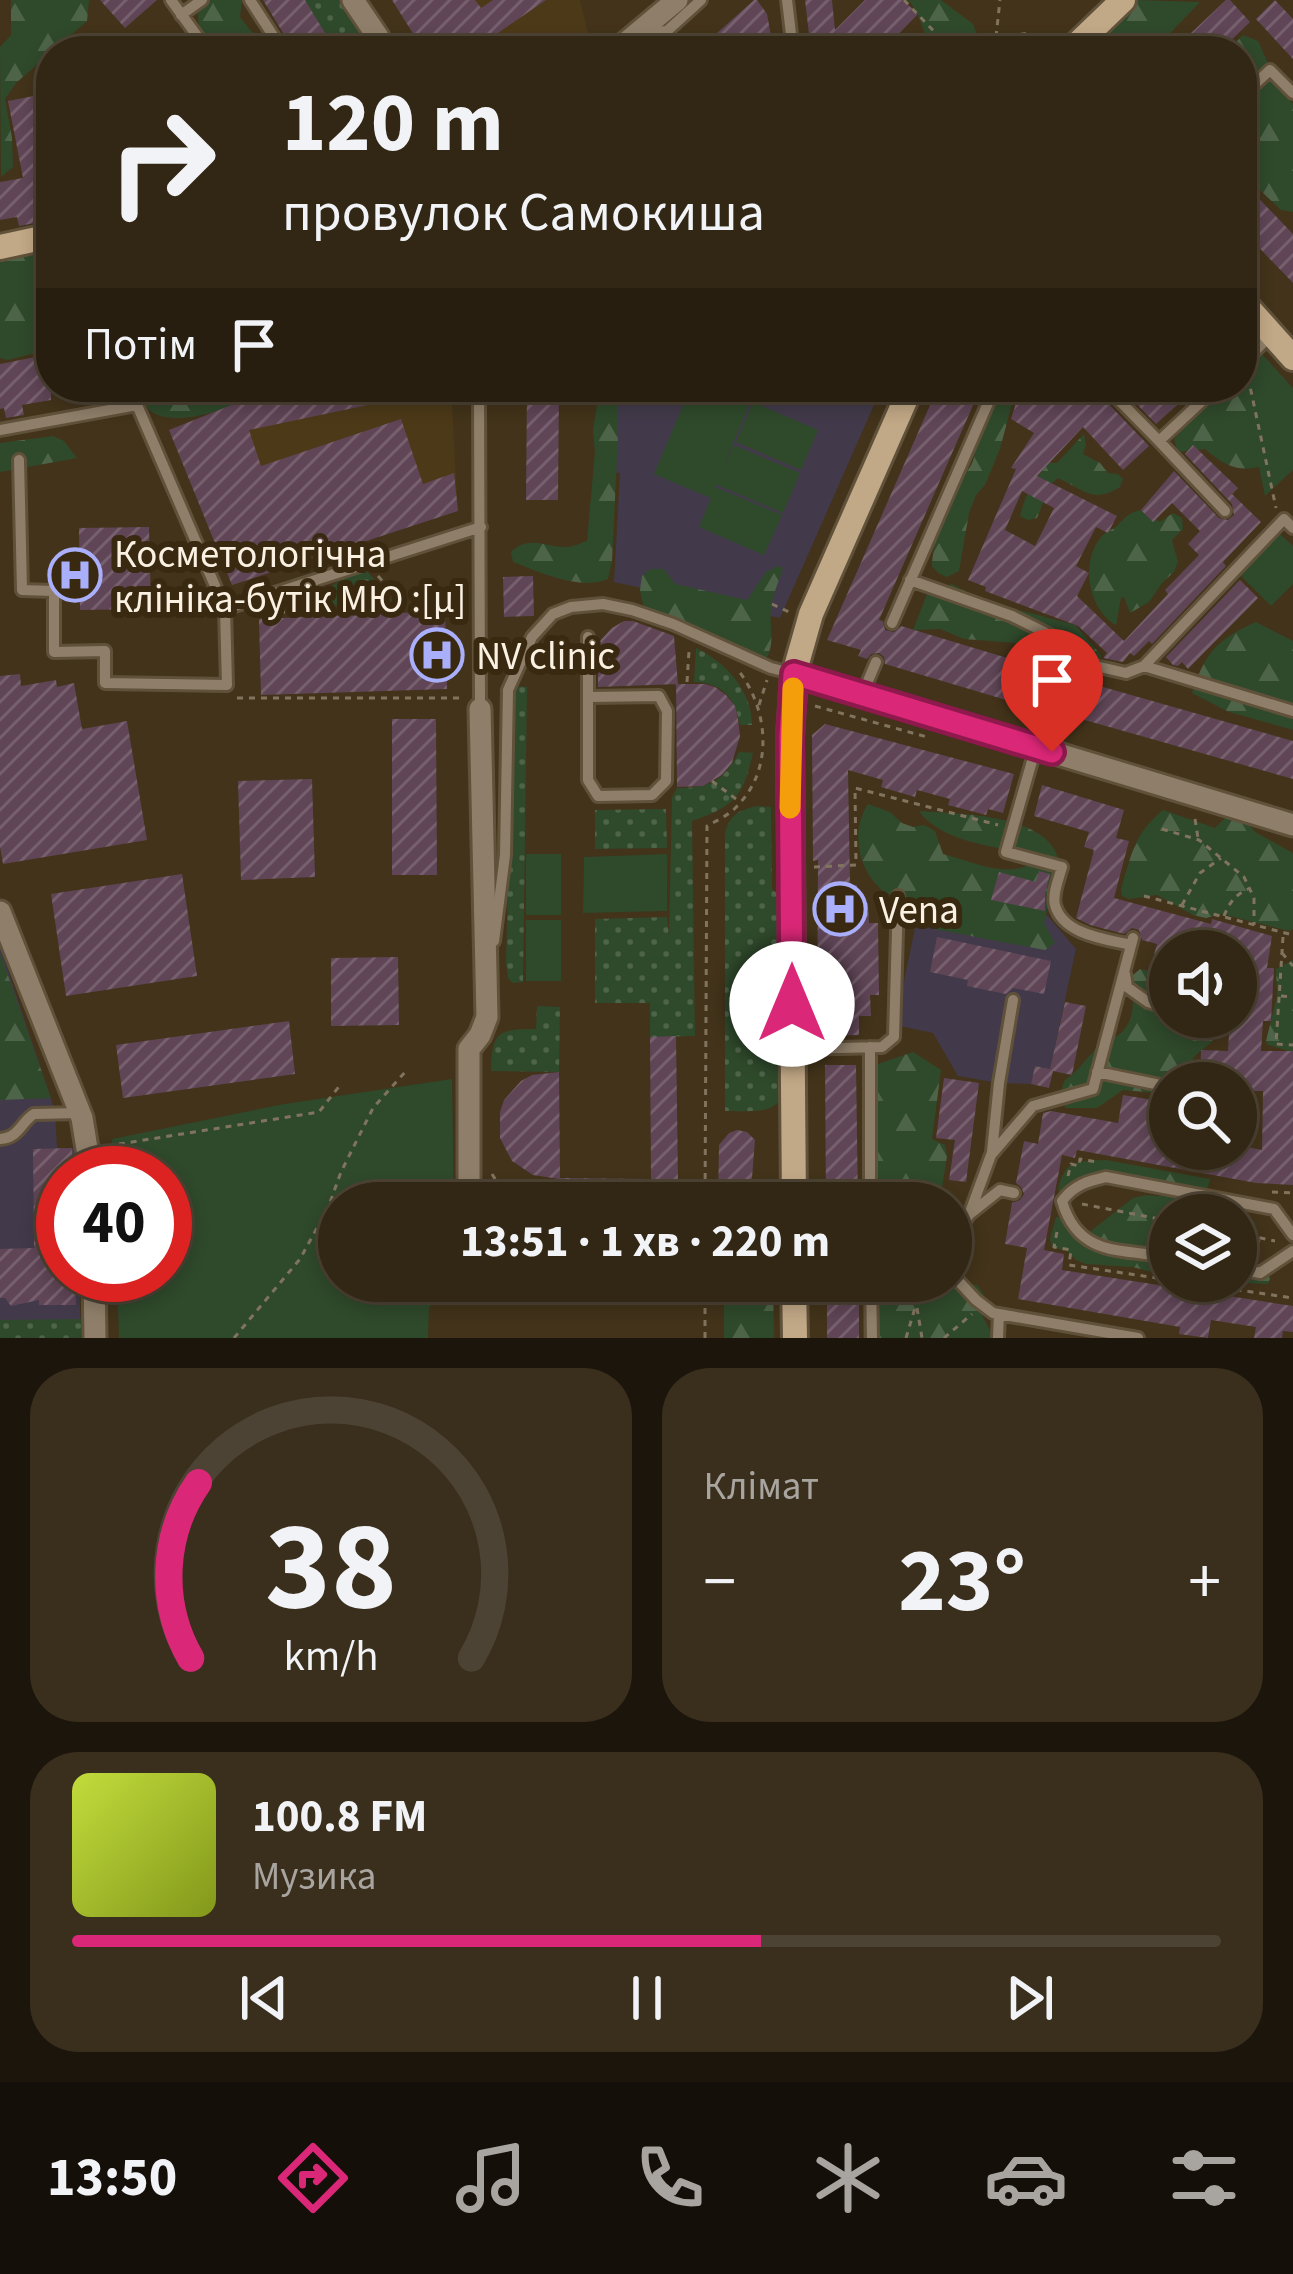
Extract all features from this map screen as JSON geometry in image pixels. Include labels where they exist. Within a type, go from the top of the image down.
[{"type":"street","points":[[352,0],[377,36]]},
{"type":"street","points":[[635,36],[677,0]]},
{"type":"street","points":[[1086,36],[1123,0]]},
{"type":"street","points":[[0,247],[36,239]]},
{"type":"street","points":[[1257,317],[1283,346]]},
{"type":"street","points":[[794,1182],[790,737],[782,671],[904,402]]},
{"type":"street","points":[[782,671],[1293,825]]},
{"type":"street","points":[[469,1182],[469,1049],[487,1019],[480,703]]},
{"type":"street","points":[[0,912],[80,1113],[86,1146]]},
{"type":"street","points":[[94,1302],[95,1338]]},
{"type":"street","points":[[794,1302],[795,1338]]},
{"type":"lane","points":[[171,0],[197,36]]},
{"type":"lane","points":[[182,14],[202,0]]},
{"type":"lane","points":[[250,0],[273,36]]},
{"type":"lane","points":[[648,26],[655,32],[668,31],[701,0]]},
{"type":"lane","points":[[787,0],[791,36]]},
{"type":"lane","points":[[1257,82],[1270,70],[1293,93]]},
{"type":"lane","points":[[133,402],[133,406]]},
{"type":"lane","points":[[479,402],[480,703]]},
{"type":"lane","points":[[892,623],[987,402]]},
{"type":"lane","points":[[1121,402],[1225,511]]},
{"type":"lane","points":[[1159,441],[1201,402]]},
{"type":"lane","points":[[0,430],[137,405],[225,609],[227,685],[105,683],[105,651],[54,652],[54,591],[22,590],[19,460]]},
{"type":"lane","points":[[910,580],[1012,616],[1054,637],[1078,662],[1126,674],[1144,666],[1289,523]]},
{"type":"lane","points":[[225,609],[481,527]]},
{"type":"lane","points":[[487,980],[505,855],[508,690],[532,637],[553,614],[603,604],[673,624],[782,671]]},
{"type":"lane","points":[[588,637],[588,698],[588,780],[598,796],[652,795],[666,781],[667,711],[659,696],[588,698]]},
{"type":"lane","points":[[862,695],[876,662]]},
{"type":"lane","points":[[1073,678],[1078,662]]},
{"type":"lane","points":[[1144,666],[1293,711]]},
{"type":"lane","points":[[992,1155],[1033,1106],[1093,1089],[1132,941],[1075,930],[1054,902],[1062,867],[1006,852],[1044,750],[1062,717]]},
{"type":"lane","points":[[792,1049],[882,1047],[894,1037],[898,896]]},
{"type":"lane","points":[[1124,971],[1127,987],[1149,1002]]},
{"type":"lane","points":[[972,1205],[992,1155],[1012,1000]]},
{"type":"lane","points":[[870,1047],[870,1182]]},
{"type":"lane","points":[[1097,1072],[1149,1083]]},
{"type":"lane","points":[[0,1139],[16,1134],[34,1114],[80,1113]]},
{"type":"lane","points":[[1149,1253],[1093,1244],[1075,1232],[1058,1200],[1088,1180],[1106,1177],[1274,1209],[1293,1235]]},
{"type":"lane","points":[[972,1212],[1000,1190],[1014,1192]]},
{"type":"lane","points":[[1257,1272],[1293,1250]]},
{"type":"lane","points":[[972,1295],[999,1314],[1077,1332],[1138,1338]]},
{"type":"lane","points":[[871,1302],[872,1338]]},
{"type":"lane","points":[[998,1338],[999,1314]]},
{"type":"path","points":[[904,0],[938,36]]},
{"type":"path","points":[[996,36],[1000,0]]},
{"type":"path","points":[[1257,370],[1283,346]]},
{"type":"path","points":[[1253,402],[1273,504],[1289,523]]},
{"type":"path","points":[[367,564],[405,605]]},
{"type":"path","points":[[254,614],[481,601]]},
{"type":"path","points":[[772,604],[791,613]]},
{"type":"path","points":[[687,682],[689,637]]},
{"type":"path","points":[[704,1182],[707,826],[730,813],[752,786],[765,729],[742,674],[726,658]]},
{"type":"path","points":[[759,707],[782,671]]},
{"type":"path","points":[[236,698],[480,703]]},
{"type":"path","points":[[712,781],[741,803]]},
{"type":"path","points":[[806,867],[856,865],[855,788],[1013,829]]},
{"type":"path","points":[[1193,815],[1198,840]]},
{"type":"path","points":[[1162,829],[1198,840],[1244,878],[1254,898],[1254,927]]},
{"type":"path","points":[[1181,906],[1200,873],[1221,859]]},
{"type":"path","points":[[1223,918],[1238,893],[1249,889]]},
{"type":"path","points":[[1144,896],[1293,935]]},
{"type":"path","points":[[1283,935],[1276,1044],[1293,1045]]},
{"type":"path","points":[[1282,952],[1293,966]]},
{"type":"path","points":[[1279,996],[1293,997]]},
{"type":"path","points":[[234,1338],[300,1259],[374,1108],[406,1070]]},
{"type":"path","points":[[159,1146],[319,1112],[341,1084]]},
{"type":"path","points":[[1103,1163],[1080,1159],[1079,1166],[1071,1164],[1058,1200],[1054,1247],[1071,1250],[1069,1265],[1149,1276]]},
{"type":"path","points":[[1262,1191],[1293,1193]]},
{"type":"path","points":[[1058,1200],[1149,1217]]},
{"type":"path","points":[[1257,1250],[1259,1238],[1276,1241]]},
{"type":"path","points":[[1257,1292],[1293,1298]]},
{"type":"path","points":[[705,1302],[705,1338]]},
{"type":"path","points":[[906,1338],[917,1302]]},
{"type":"path","points":[[944,1338],[982,1305]]},
{"type":"path","points":[[916,1306],[922,1338]]},
{"type":"shaded area","points":[[392,0],[580,0],[588,33],[585,36],[417,36]]},
{"type":"shaded area","points":[[258,402],[452,402],[458,511],[232,585],[169,430]]},
{"type":"shaded area","points":[[605,402],[875,402],[780,618],[614,582],[620,473],[603,472]]},
{"type":"shaded area","points":[[923,889],[1047,915],[1076,949],[1050,1069],[1035,1066],[1031,1084],[958,1076],[933,1033],[895,1025]]},
{"type":"shaded area","points":[[0,947],[55,1111],[57,1146],[36,1146],[36,1302],[80,1302],[81,1338],[0,1338]]},
{"type":"green space","points":[[11,0],[89,0],[87,21],[70,36],[36,36],[36,66],[5,99],[13,167],[1,177],[0,47],[11,35]]},
{"type":"green space","points":[[211,0],[242,0],[240,17],[258,36],[202,36],[199,8]]},
{"type":"green space","points":[[304,0],[341,0],[362,36],[327,36]]},
{"type":"green space","points":[[908,0],[941,0],[973,24],[978,36],[927,36]]},
{"type":"green space","points":[[1135,0],[1200,2],[1167,36],[1102,36]]},
{"type":"green space","points":[[1257,41],[1279,88],[1293,104],[1293,212],[1281,210],[1257,187]]},
{"type":"green space","points":[[36,251],[36,353],[8,360],[0,358],[0,257]]},
{"type":"green space","points":[[1263,355],[1293,388],[1293,470],[1265,496],[1245,402],[1257,402],[1257,360]]},
{"type":"green space","points":[[245,402],[182,418],[165,417],[145,404]]},
{"type":"green space","points":[[598,402],[617,402],[608,579],[572,582],[513,562],[511,552],[525,544],[568,547],[587,541]]},
{"type":"green space","points":[[685,402],[750,402],[722,470],[734,445],[800,473],[783,513],[715,484],[782,515],[764,555],[699,527],[711,498],[654,474]]},
{"type":"green space","points":[[753,402],[818,430],[801,470],[736,442]]},
{"type":"green space","points":[[992,402],[1012,402],[1000,449],[969,513],[959,571],[947,577],[932,566],[934,547],[953,489],[972,463]]},
{"type":"green space","points":[[1205,402],[1256,402],[1276,463],[1238,468],[1205,449],[1178,452],[1174,439]]},
{"type":"green space","points":[[1084,434],[1083,454],[1108,473],[1118,474],[1123,479],[1120,487],[1095,495],[1058,478],[1050,485],[1037,518],[1020,516],[1039,475]]},
{"type":"green space","points":[[53,436],[64,441],[77,458],[0,472],[0,443]]},
{"type":"green space","points":[[1141,510],[1160,522],[1173,513],[1182,518],[1183,529],[1172,540],[1178,562],[1149,602],[1130,613],[1121,598],[1116,625],[1093,597],[1091,559],[1103,535]]},
{"type":"green space","points":[[1279,533],[1293,546],[1293,584],[1271,606],[1239,574]]},
{"type":"green space","points":[[783,568],[772,604],[771,642],[765,661],[643,605],[642,576],[650,569],[664,569],[675,584],[747,600],[766,572]]},
{"type":"green space","points":[[367,571],[392,601],[306,608],[343,577]]},
{"type":"green space","points":[[952,584],[982,600],[1075,625],[1101,655],[1100,661],[1089,659],[1080,647],[1068,643],[1054,651],[964,639],[940,629],[913,630],[927,594]]},
{"type":"green space","points":[[1256,622],[1293,641],[1293,730],[1229,712],[1192,693],[1214,649]]},
{"type":"green space","points":[[696,648],[735,679],[747,701],[752,725],[740,725],[731,699],[720,689],[694,682]]},
{"type":"green space","points":[[513,686],[527,687],[523,982],[513,983],[506,963]]},
{"type":"green space","points":[[739,752],[753,753],[741,790],[728,804],[692,821],[695,1036],[650,1037],[650,1003],[595,1003],[595,919],[667,917],[669,936],[672,797],[677,788],[706,785],[721,777]]},
{"type":"green space","points":[[868,804],[890,812],[902,823],[935,831],[943,854],[1001,869],[1034,862],[1056,870],[1044,923],[1055,943],[1045,950],[934,929],[912,918],[910,903],[883,891],[863,862],[859,826]]},
{"type":"green space","points":[[757,806],[771,807],[772,889],[781,897],[782,1097],[765,1110],[725,1111],[725,834],[736,814]]},
{"type":"green space","points":[[666,809],[667,848],[595,849],[595,810]]},
{"type":"green space","points":[[1163,810],[1215,828],[1227,816],[1246,820],[1255,832],[1293,853],[1293,929],[1222,914],[1193,915],[1157,895],[1122,896],[1135,846]]},
{"type":"green space","points":[[919,811],[1018,824],[1050,843],[1058,858],[1053,861],[962,839]]},
{"type":"green space","points":[[526,854],[561,854],[561,915],[526,915]]},
{"type":"green space","points":[[667,854],[667,911],[583,913],[584,857]]},
{"type":"green space","points":[[526,920],[561,920],[561,981],[526,981]]},
{"type":"green space","points":[[0,953],[51,1098],[0,1100]]},
{"type":"green space","points":[[1293,960],[1293,1052],[1266,1041],[1277,996],[1276,969]]},
{"type":"green space","points":[[1140,969],[1149,971],[1149,1038],[1215,1038],[1193,1062],[1149,1062],[1149,1092],[1123,1090],[1097,1108],[1065,1108],[1065,1080],[1128,1025],[1133,975]]},
{"type":"green space","points":[[537,1006],[560,1007],[559,1072],[491,1071],[496,1040],[505,1032],[536,1029]]},
{"type":"green space","points":[[913,1052],[941,1070],[932,1139],[945,1145],[943,1182],[864,1182],[864,1126],[878,1064]]},
{"type":"green space","points":[[452,1079],[454,1182],[318,1182],[318,1302],[437,1302],[429,1307],[428,1338],[119,1338],[118,1302],[192,1302],[192,1146],[112,1146],[112,1139],[284,1104]]},
{"type":"green space","points":[[1106,1160],[1210,1179],[1206,1194],[1099,1173],[1087,1175],[1062,1194],[1058,1190],[1064,1172],[1088,1161]]},
{"type":"green space","points":[[1149,1195],[1149,1271],[1086,1264],[1052,1247],[1056,1217],[1064,1217],[1087,1234],[1133,1198]]},
{"type":"green space","points":[[1257,1267],[1270,1278],[1268,1284],[1257,1284]]},
{"type":"green space","points":[[972,1285],[984,1295],[983,1317],[994,1338],[863,1338],[863,1302],[972,1302]]},
{"type":"green space","points":[[724,1302],[773,1302],[774,1338],[724,1338]]},
{"type":"green space","points":[[81,1319],[81,1338],[0,1338],[0,1320]]},
{"type":"building","points":[[100,0],[157,0],[125,28]]},
{"type":"building","points":[[263,0],[305,0],[327,36],[285,36]]},
{"type":"building","points":[[392,0],[475,0],[481,8],[493,0],[546,0],[496,36],[415,36]]},
{"type":"building","points":[[754,0],[767,14],[771,36],[714,36]]},
{"type":"building","points":[[805,0],[832,0],[835,30],[865,0],[903,0],[918,14],[897,36],[809,36]]},
{"type":"building","points":[[1226,0],[1250,22],[1236,36],[1188,36]]},
{"type":"building","points":[[1275,0],[1293,19],[1293,59],[1256,19]]},
{"type":"building","points":[[36,96],[36,223],[19,226],[17,217],[0,220],[0,182],[23,178],[8,101]]},
{"type":"building","points":[[1257,197],[1293,234],[1293,283],[1257,246]]},
{"type":"building","points":[[36,357],[39,402],[22,405],[24,415],[6,418],[4,408],[0,409],[0,364]]},
{"type":"building","points":[[382,402],[249,430],[261,466],[401,419],[423,484],[454,473],[458,511],[232,585],[169,430],[229,406]]},
{"type":"building","points":[[527,402],[559,402],[558,500],[526,500]]},
{"type":"building","points":[[931,402],[974,402],[879,620],[885,630],[894,632],[901,626],[1064,675],[1071,688],[1082,681],[1293,741],[1293,779],[1074,717],[1073,721],[1066,708],[1053,714],[885,664],[879,653],[867,659],[858,656],[861,650],[827,640]]},
{"type":"building","points":[[1016,402],[1107,402],[1149,446],[1123,470],[1083,427],[1037,476],[1117,516],[1108,533],[1096,527],[1076,566],[1089,573],[1077,596],[1124,641],[1199,555],[1188,544],[1200,531],[1172,503],[1153,522],[1141,510],[1174,471],[1219,518],[1228,520],[1234,515],[1232,504],[1185,454],[1193,445],[1238,488],[1232,494],[1261,522],[1152,644],[1149,641],[1123,662],[1103,658],[1107,653],[1078,626],[968,580],[1016,469],[1011,468],[1034,433],[1011,419]],"holes":[[[1022,491],[1054,508],[1035,546],[1005,530]]]},
{"type":"building","points":[[1135,402],[1180,402],[1156,424]]},
{"type":"building","points":[[149,527],[151,609],[80,610],[79,528]]},
{"type":"building","points":[[533,576],[534,616],[504,617],[503,577]]},
{"type":"building","points":[[1240,580],[1258,598],[1188,669],[1182,662],[1173,665],[1166,657]]},
{"type":"building","points":[[445,611],[447,689],[261,695],[259,619]]},
{"type":"building","points":[[624,621],[674,636],[678,684],[598,687],[598,643]]},
{"type":"building","points":[[20,674],[21,686],[56,680],[57,687],[74,683],[82,729],[127,721],[147,840],[3,864],[0,676]]},
{"type":"building","points":[[676,684],[715,687],[735,706],[740,736],[732,763],[703,786],[677,787]]},
{"type":"building","points":[[392,719],[436,719],[437,875],[392,875]]},
{"type":"building","points":[[825,724],[1014,774],[1003,813],[988,809],[986,815],[917,790],[915,797],[881,787],[883,780],[848,770],[850,885],[857,885],[858,903],[868,903],[869,923],[878,923],[879,995],[870,995],[871,1016],[859,1016],[859,1035],[817,1036],[818,860],[813,861],[812,735]]},
{"type":"building","points":[[312,779],[315,877],[241,880],[238,781]]},
{"type":"building","points":[[1042,785],[1124,810],[1116,838],[1129,841],[1114,898],[1251,930],[1149,930],[1149,942],[1142,940],[1139,930],[1132,928],[1124,934],[1076,918],[1094,850],[1084,847],[1089,832],[1034,816]]},
{"type":"building","points":[[1039,871],[1050,874],[1045,911],[991,900],[999,872],[1036,882]]},
{"type":"building","points":[[182,874],[197,976],[66,996],[51,894]]},
{"type":"building","points":[[1257,932],[1272,936],[1267,968],[1274,968],[1271,1021],[1263,1021],[1261,1051],[1293,1051],[1293,1185],[1185,1170],[1257,1170],[1263,1091],[1257,1091],[1257,1062],[1201,1062],[1201,1050],[1228,1051],[1229,1038],[1257,1038]]},
{"type":"building","points":[[937,937],[1051,961],[1044,994],[1013,988],[1006,994],[930,972]]},
{"type":"building","points":[[398,957],[399,1025],[331,1026],[331,958]]},
{"type":"building","points":[[1065,1002],[1086,1006],[1072,1075],[1053,1071],[1049,1088],[1031,1084],[1035,1066],[1050,1069]]},
{"type":"building","points":[[289,1021],[295,1074],[123,1098],[116,1045]]},
{"type":"building","points":[[676,1036],[678,1182],[559,1182],[533,1175],[512,1161],[500,1138],[504,1100],[532,1075],[559,1072],[560,1178],[651,1179],[650,1037]]},
{"type":"building","points":[[825,1065],[856,1065],[858,1182],[826,1182]]},
{"type":"building","points":[[944,1078],[979,1083],[966,1182],[949,1180],[955,1140],[936,1138]]},
{"type":"building","points":[[1123,1095],[1149,1099],[1149,1163],[1077,1150],[1075,1158],[1062,1155],[1044,1250],[1064,1254],[1062,1270],[1149,1284],[1149,1302],[1257,1300],[1293,1306],[1293,1332],[1283,1331],[1282,1338],[1254,1338],[1256,1327],[1211,1320],[1208,1338],[1179,1334],[1180,1327],[1018,1299],[1027,1248],[1005,1244],[1012,1203],[1024,1194],[1016,1183],[1024,1141],[1038,1144],[1043,1113],[1118,1123]]},
{"type":"building","points":[[747,1132],[755,1140],[752,1182],[718,1182],[719,1145],[729,1133]]},
{"type":"building","points":[[33,1149],[36,1301],[11,1306],[0,1298],[0,1249],[34,1248]]},
{"type":"building","points":[[39,1302],[76,1302],[76,1305]]},
{"type":"building","points":[[827,1302],[859,1302],[859,1338],[827,1338]]},
{"type":"slow traffic","points":[[790,808],[793,688]]},
{"type":"place","name":"Косметологічна клініка-бутік МЮ :[μ]","points":[[75,575]]},
{"type":"place","name":"NV clinic","points":[[437,655]]},
{"type":"place","name":"Vena","points":[[840,909]]},
{"type":"route","points":[[792,1004],[790,737],[794,674],[1052,752]]}]
